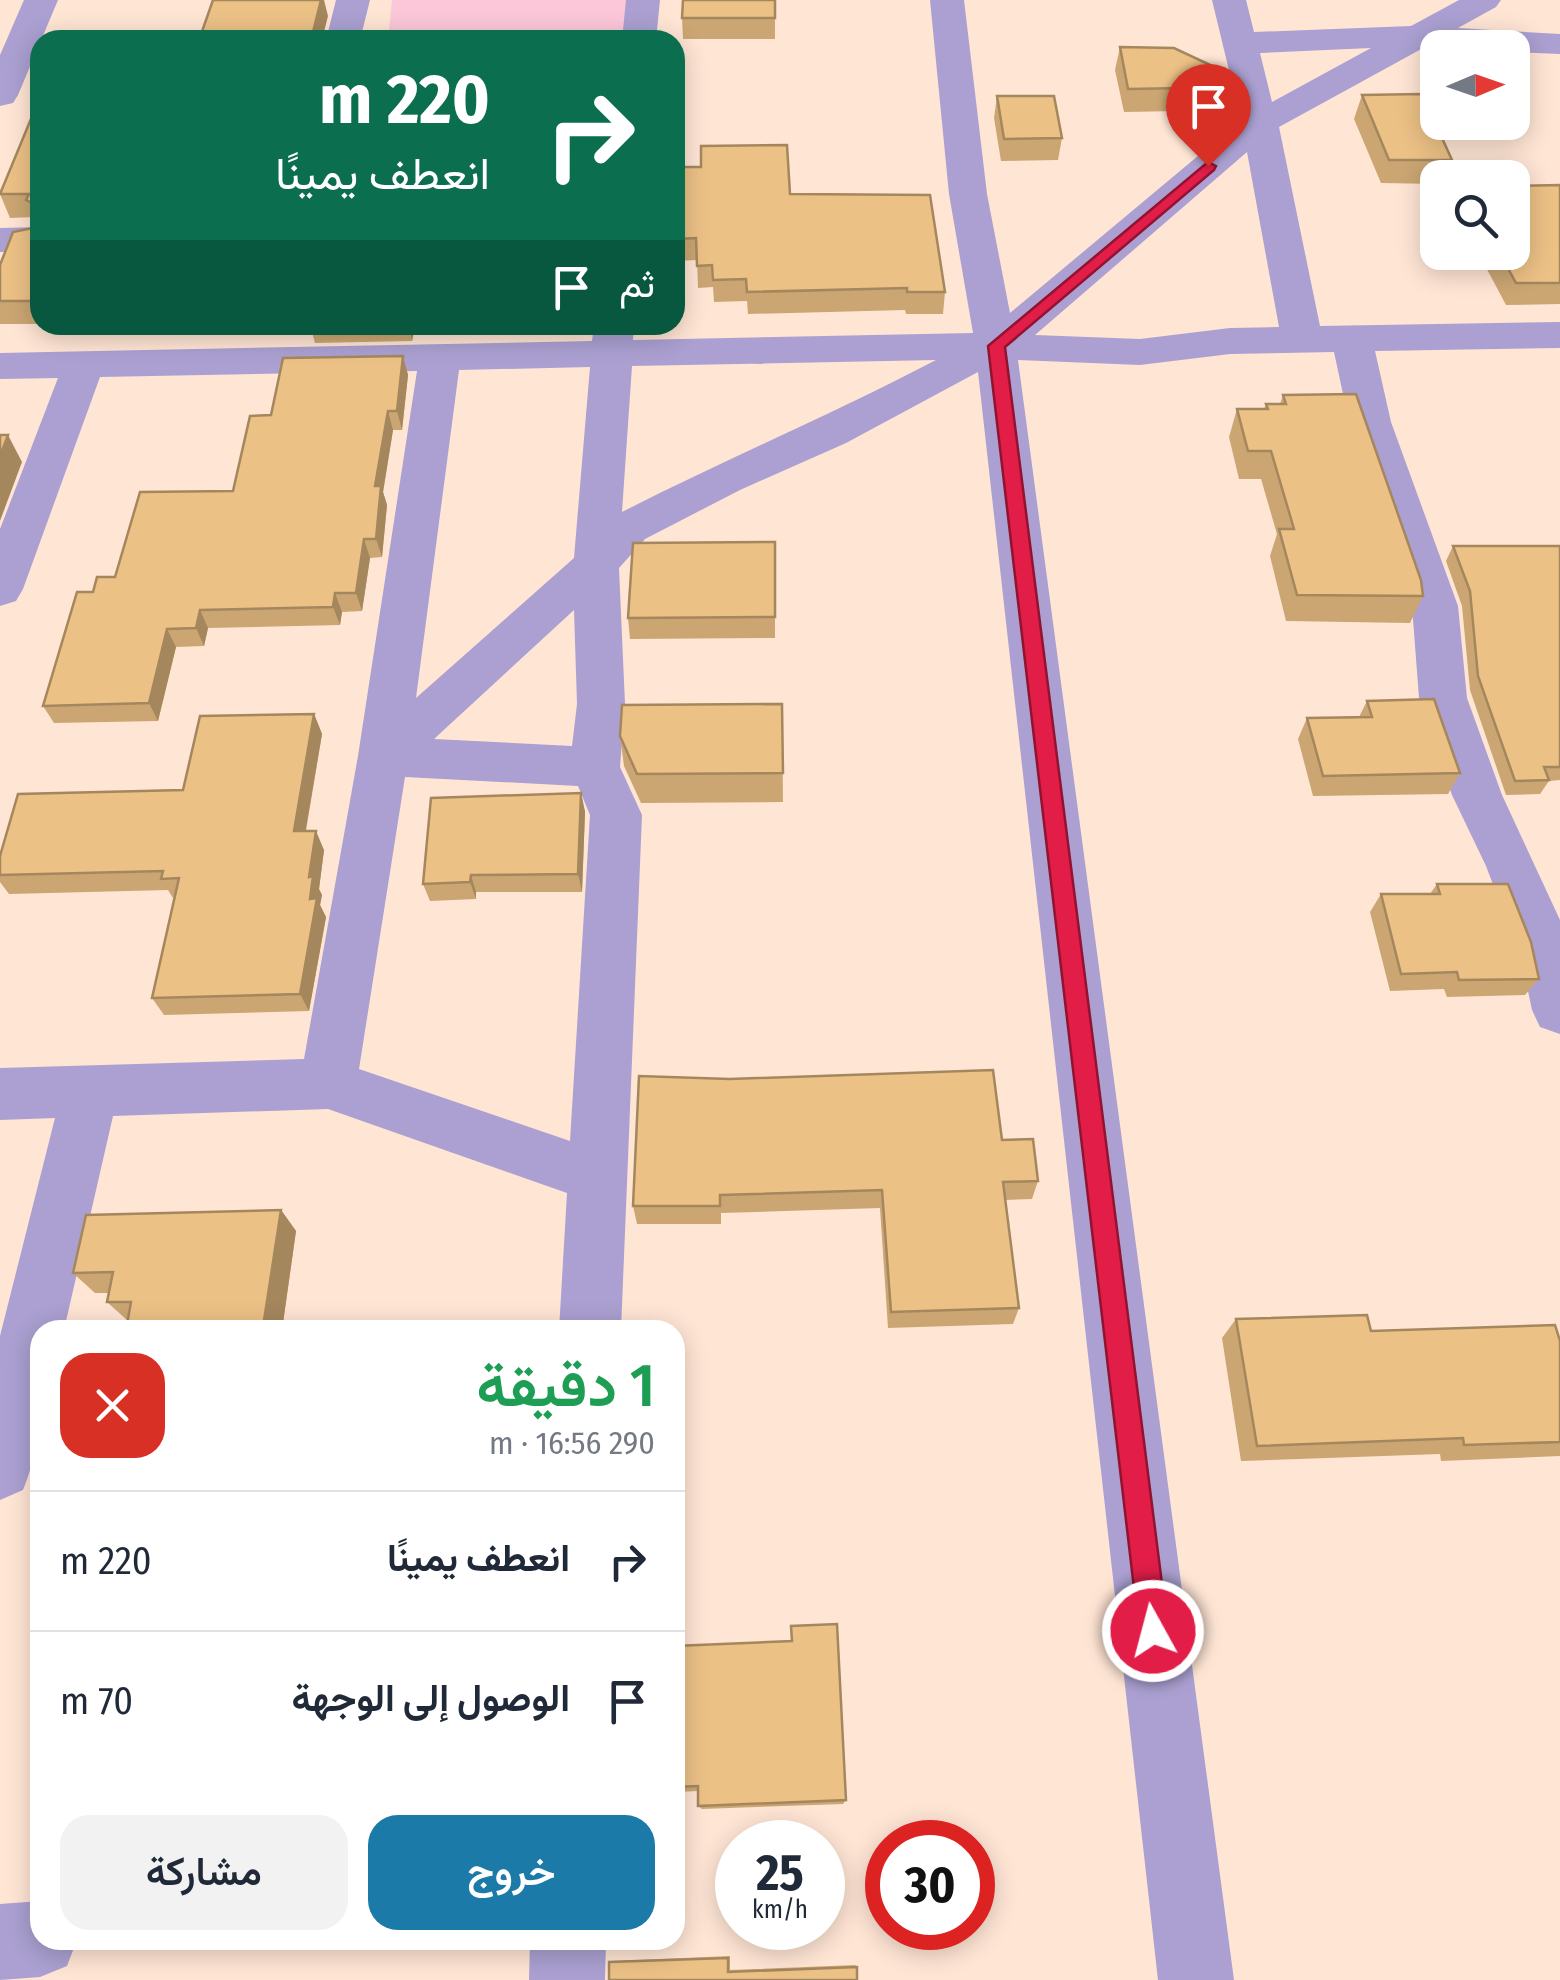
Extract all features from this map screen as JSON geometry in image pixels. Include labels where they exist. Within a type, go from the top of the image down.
[{"type":"street","points":[[3,74],[41,0]]},
{"type":"street","points":[[345,30],[352,0]]},
{"type":"street","points":[[641,30],[644,0]]},
{"type":"street","points":[[947,0],[968,194],[996,346],[1196,1980]]},
{"type":"street","points":[[1229,0],[1243,43],[1302,339]]},
{"type":"street","points":[[1431,30],[1484,0]]},
{"type":"street","points":[[1243,43],[1420,36]]},
{"type":"street","points":[[383,756],[596,564],[629,528],[724,479],[830,433],[996,346],[1260,123],[1420,36]]},
{"type":"street","points":[[1530,42],[1560,44]]},
{"type":"street","points":[[0,240],[30,240]]},
{"type":"street","points":[[0,366],[84,364],[265,343],[440,357],[613,339],[1140,352],[1230,341],[1560,335]]},
{"type":"street","points":[[1352,338],[1370,422],[1435,606],[1443,698],[1478,795],[1512,866],[1548,958],[1560,1010]]},
{"type":"street","points":[[590,1320],[616,815],[595,767],[602,704],[596,564],[613,339]]},
{"type":"street","points":[[328,1084],[383,756],[440,357]]},
{"type":"street","points":[[0,588],[84,364]]},
{"type":"street","points":[[383,756],[595,767]]},
{"type":"street","points":[[0,1094],[328,1084],[595,1176]]},
{"type":"street","points":[[35,1320],[90,1091]]},
{"type":"street","points":[[0,1467],[30,1342]]},
{"type":"street","points":[[0,1942],[30,1940]]},
{"type":"street","points":[[566,1980],[568,1950]]},
{"type":"shaded area","points":[[392,0],[626,0],[627,30],[389,30]]},
{"type":"building","points":[[213,0],[321,0],[314,30],[202,30]]},
{"type":"building","points":[[683,0],[775,0],[775,18],[682,18]]},
{"type":"building","points":[[1120,47],[1174,48],[1238,78],[1241,87],[1128,89]]},
{"type":"building","points":[[1420,94],[1420,140],[1443,140],[1452,160],[1389,160],[1362,95]]},
{"type":"building","points":[[997,96],[1054,96],[1062,138],[1004,139]]},
{"type":"building","points":[[30,121],[30,202],[26,200],[29,194],[0,194]]},
{"type":"building","points":[[787,145],[790,194],[930,195],[945,292],[907,292],[907,288],[747,292],[746,279],[713,280],[712,265],[697,266],[696,238],[685,239],[685,167],[701,167],[701,146]]},
{"type":"building","points":[[1560,185],[1560,283],[1516,283],[1509,270],[1530,270],[1530,186]]},
{"type":"building","points":[[30,229],[30,301],[0,301],[0,265],[13,232]]},
{"type":"building","points":[[403,356],[397,411],[388,411],[375,486],[381,486],[376,539],[364,539],[356,593],[335,593],[333,607],[200,610],[196,628],[167,629],[149,703],[43,706],[77,592],[93,592],[97,577],[115,577],[140,492],[233,491],[250,416],[271,415],[283,358]]},
{"type":"building","points":[[1356,394],[1421,580],[1423,596],[1297,595],[1279,529],[1294,529],[1271,451],[1248,451],[1237,409],[1268,409],[1266,404],[1286,404],[1283,395]]},
{"type":"building","points":[[0,435],[8,435],[0,456]]},
{"type":"building","points":[[775,542],[775,617],[628,618],[633,543]]},
{"type":"building","points":[[1453,546],[1560,546],[1560,767],[1544,767],[1549,780],[1515,781],[1478,676],[1470,591]]},
{"type":"building","points":[[1434,699],[1460,773],[1323,776],[1307,718],[1372,717],[1367,701]]},
{"type":"building","points":[[782,704],[783,773],[637,774],[620,736],[622,705]]},
{"type":"building","points":[[314,714],[294,831],[316,831],[309,877],[313,876],[310,899],[317,898],[300,994],[152,998],[179,878],[161,879],[163,871],[0,875],[0,856],[18,794],[183,790],[200,716]]},
{"type":"building","points":[[581,793],[578,874],[471,875],[470,882],[423,884],[431,798]]},
{"type":"building","points":[[1437,884],[1508,884],[1531,942],[1539,979],[1459,980],[1457,972],[1401,974],[1381,894],[1440,894]]},
{"type":"building","points":[[993,1070],[1002,1140],[1033,1139],[1038,1181],[1003,1182],[1019,1308],[891,1312],[882,1190],[720,1195],[720,1206],[633,1206],[639,1076],[730,1079]]},
{"type":"building","points":[[281,1210],[264,1320],[128,1320],[131,1302],[107,1302],[113,1272],[73,1273],[86,1215]]},
{"type":"building","points":[[1367,1315],[1371,1331],[1555,1325],[1560,1341],[1560,1442],[1464,1445],[1463,1438],[1257,1446],[1236,1319]]},
{"type":"building","points":[[837,1624],[846,1800],[698,1806],[698,1786],[685,1787],[685,1646],[792,1641],[791,1626]]},
{"type":"building","points":[[728,1958],[728,1972],[857,1967],[857,1980],[609,1980],[609,1962]]},
{"type":"route","points":[[1153,1631],[996,346],[1208,166]]}]
